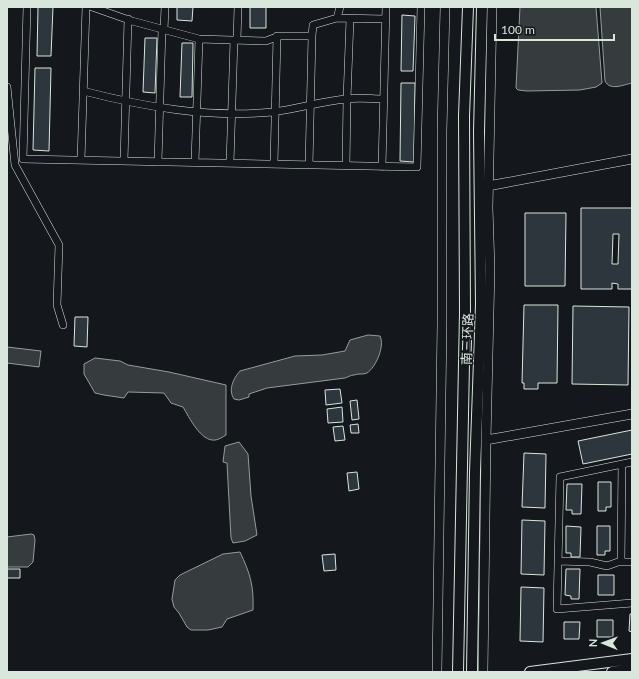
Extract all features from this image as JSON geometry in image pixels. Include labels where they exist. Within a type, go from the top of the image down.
[{"type":"main road","name":"南三环路","points":[[458,672],[465,320],[464,116],[468,7]]},
{"type":"main road","name":"南三环路","points":[[472,672],[475,472],[481,304],[479,132],[482,7]]},
{"type":"main road","points":[[530,672],[632,659]]},
{"type":"main road","points":[[612,672],[632,669]]},
{"type":"street","points":[[27,7],[23,159],[382,167],[418,167],[422,7]]},
{"type":"street","points":[[81,160],[86,7]]},
{"type":"street","points":[[92,7],[163,30],[199,39],[266,40],[277,36],[312,36]]},
{"type":"street","points":[[158,162],[165,7]]},
{"type":"street","points":[[230,163],[238,7]]},
{"type":"street","points":[[338,18],[340,7]]},
{"type":"street","points":[[382,167],[386,7]]},
{"type":"street","points":[[437,672],[442,325],[442,131],[445,7]]},
{"type":"street","points":[[483,672],[490,269],[488,186],[492,7]]},
{"type":"street","points":[[309,165],[312,25],[338,18],[385,19]]},
{"type":"street","points":[[124,161],[128,19]]},
{"type":"street","points":[[346,166],[350,19]]},
{"type":"street","points":[[274,164],[277,36]]},
{"type":"street","points":[[195,162],[199,39]]},
{"type":"street","points":[[7,87],[15,165],[59,245],[57,305],[63,325]]},
{"type":"street","points":[[83,91],[126,102],[160,108],[196,112],[232,113],[275,111],[347,99],[383,99]]},
{"type":"street","points":[[488,186],[632,159]]},
{"type":"street","points":[[486,440],[632,414]]},
{"type":"street","points":[[632,462],[560,477],[557,609],[632,602]]},
{"type":"street","points":[[621,562],[622,464]]},
{"type":"street","points":[[558,561],[590,562],[607,566],[621,562],[632,562]]},
{"type":"shaded area","points":[[520,7],[596,7],[602,83],[596,87],[580,90],[518,90],[516,88]]},
{"type":"shaded area","points":[[600,7],[632,7],[632,83],[613,87],[605,81]]},
{"type":"shaded area","points":[[368,335],[380,336],[381,345],[379,356],[374,366],[367,373],[352,375],[345,378],[267,388],[249,394],[249,397],[239,400],[234,399],[232,396],[231,388],[235,377],[240,371],[295,356],[322,355],[345,351],[350,340]]},
{"type":"shaded area","points":[[7,347],[41,351],[39,367],[7,363]]},
{"type":"shaded area","points":[[95,358],[120,361],[128,365],[169,372],[226,385],[226,435],[215,440],[210,440],[205,437],[196,428],[183,407],[171,403],[164,393],[128,392],[124,398],[95,393],[84,374],[84,364]]},
{"type":"shaded area","points":[[239,442],[248,454],[251,496],[257,535],[245,541],[233,543],[231,538],[227,463],[223,462],[225,446]]},
{"type":"shaded area","points":[[31,534],[34,535],[35,540],[33,562],[28,567],[7,567],[7,537]]},
{"type":"shaded area","points":[[240,552],[251,580],[253,610],[227,619],[222,627],[208,630],[191,630],[187,627],[174,607],[172,599],[175,580],[180,575],[223,554]]},
{"type":"building","points":[[38,7],[53,7],[51,56],[37,56]]},
{"type":"building","points":[[177,7],[193,7],[192,21],[177,20]]},
{"type":"building","points":[[250,7],[266,7],[266,28],[250,28]]},
{"type":"building","points":[[402,15],[415,16],[413,71],[401,71]]},
{"type":"building","points":[[145,38],[157,38],[155,93],[143,92]]},
{"type":"building","points":[[182,43],[193,43],[192,97],[180,97]]},
{"type":"building","points":[[35,68],[51,68],[49,151],[33,150]]},
{"type":"building","points":[[401,83],[415,83],[414,162],[400,161]]},
{"type":"building","points":[[581,208],[632,208],[632,289],[618,289],[618,284],[612,283],[612,289],[581,289]],"holes":[[[613,234],[619,234],[618,264],[612,264]]]},
{"type":"building","points":[[525,213],[566,213],[565,286],[525,286]]},
{"type":"building","points":[[524,305],[558,305],[557,383],[538,383],[538,389],[524,389],[524,383],[522,383]]},
{"type":"building","points":[[573,306],[629,307],[628,385],[572,384]]},
{"type":"building","points":[[75,317],[88,317],[87,347],[74,346]]},
{"type":"building","points":[[340,389],[342,403],[326,405],[325,390]]},
{"type":"building","points":[[357,400],[359,419],[352,420],[350,401]]},
{"type":"building","points":[[342,407],[343,422],[328,423],[327,409]]},
{"type":"building","points":[[358,424],[359,433],[351,433],[350,425]]},
{"type":"building","points":[[343,426],[345,440],[335,441],[333,427]]},
{"type":"building","points":[[632,430],[632,454],[583,464],[578,441]]},
{"type":"building","points":[[524,453],[546,454],[545,508],[522,507]]},
{"type":"building","points":[[357,472],[359,489],[349,491],[347,473]]},
{"type":"building","points":[[598,482],[611,482],[611,507],[606,507],[606,511],[598,511]]},
{"type":"building","points":[[567,484],[582,484],[581,514],[572,514],[572,510],[566,510]]},
{"type":"building","points":[[522,520],[545,521],[544,575],[521,574]]},
{"type":"building","points":[[566,526],[581,527],[580,557],[571,557],[571,553],[566,553]]},
{"type":"building","points":[[597,526],[610,526],[610,551],[605,551],[605,555],[597,555]]},
{"type":"building","points":[[335,554],[336,570],[324,571],[322,555]]},
{"type":"building","points":[[7,569],[20,569],[20,578],[7,578]]},
{"type":"building","points":[[566,569],[580,569],[579,599],[571,599],[571,596],[565,595]]},
{"type":"building","points":[[598,575],[614,575],[614,595],[598,595]]},
{"type":"building","points":[[521,587],[544,588],[543,642],[520,641]]},
{"type":"building","points":[[630,614],[632,614],[632,632],[629,631]]},
{"type":"building","points":[[597,620],[613,620],[613,637],[597,637]]},
{"type":"building","points":[[564,622],[580,622],[579,639],[564,639]]}]
